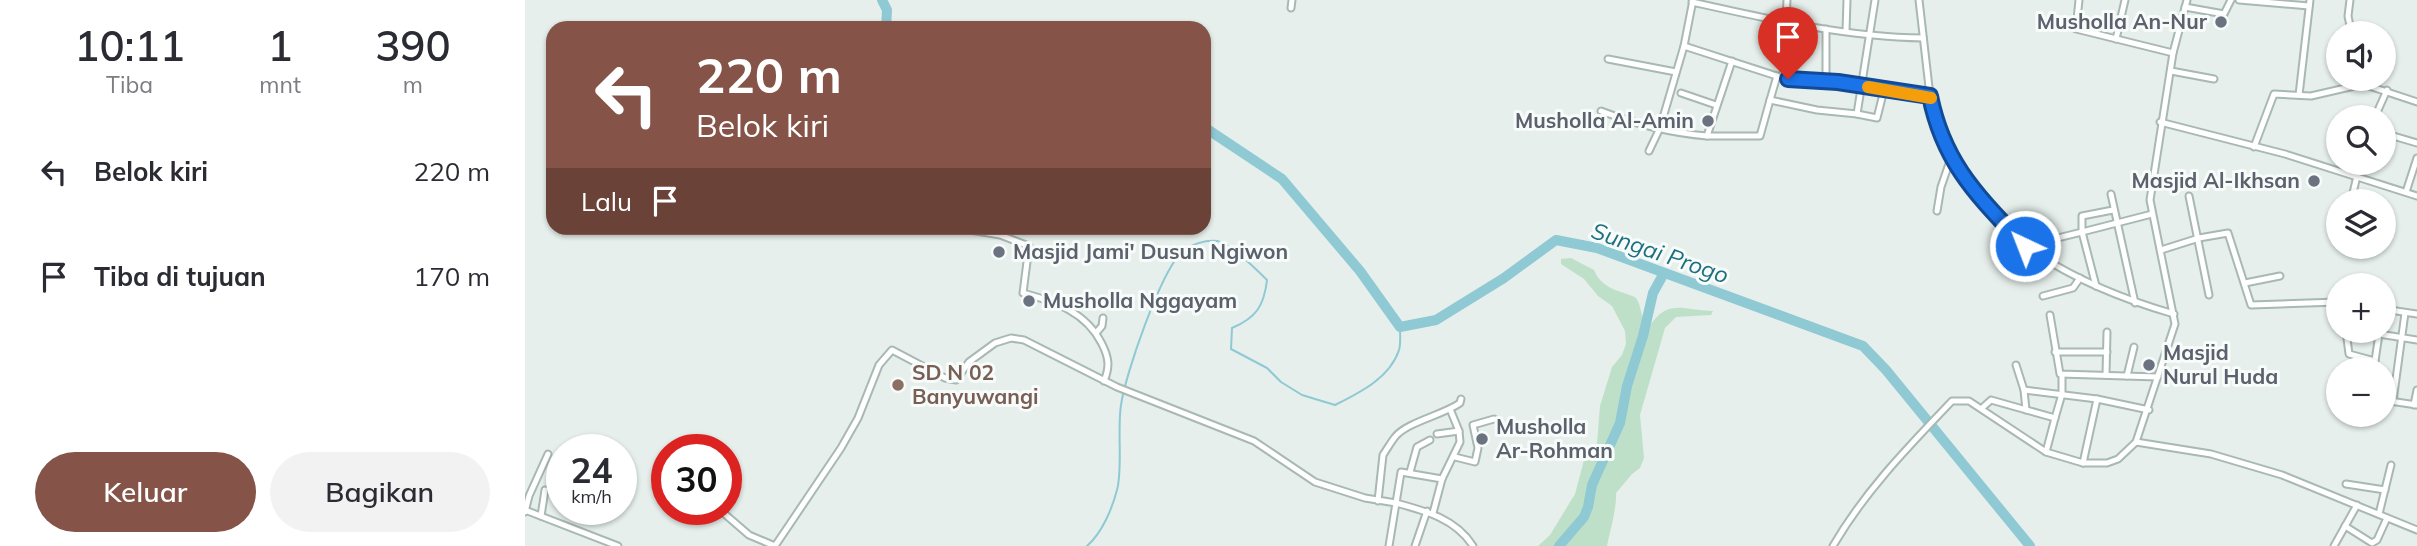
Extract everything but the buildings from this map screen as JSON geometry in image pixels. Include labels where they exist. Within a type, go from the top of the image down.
[{"type":"street","points":[[1291,8],[1292,0]]},
{"type":"street","points":[[1601,111],[1660,128],[1707,136],[1760,136],[1780,77],[1787,0]]},
{"type":"street","points":[[1846,31],[1847,0]]},
{"type":"street","points":[[1857,114],[1864,86],[1875,0]]},
{"type":"street","points":[[1919,0],[1936,126],[1951,158],[1985,202],[2025,246],[2097,286],[2135,303],[2174,314]]},
{"type":"street","points":[[2079,0],[2076,29],[2173,53]]},
{"type":"street","points":[[2116,39],[2125,0]]},
{"type":"street","points":[[1833,546],[1853,511],[1952,401],[1969,401],[2046,452],[2083,463],[2106,463],[2118,459],[2136,442],[2173,335],[2174,314],[2152,214],[2151,188],[2173,53],[2186,3],[2224,14],[2231,0]]},
{"type":"street","points":[[2239,0],[2309,3],[2299,95]]},
{"type":"street","points":[[2348,21],[2350,0]]},
{"type":"street","points":[[1649,151],[1660,128],[1684,46],[1693,1],[1826,29],[1923,38]]},
{"type":"street","points":[[1826,29],[1826,82]]},
{"type":"street","points":[[1684,46],[1780,77],[1930,96]]},
{"type":"street","points":[[1608,60],[1676,72]]},
{"type":"street","points":[[1707,136],[1732,61]]},
{"type":"street","points":[[2171,71],[2214,79]]},
{"type":"street","points":[[1770,100],[1877,118],[1884,90]]},
{"type":"street","points":[[2254,146],[2273,94],[2311,96],[2340,91]]},
{"type":"street","points":[[2390,91],[2417,102]]},
{"type":"street","points":[[1681,93],[1716,104]]},
{"type":"street","points":[[2160,122],[2326,166]]},
{"type":"street","points":[[2396,137],[2417,143]]},
{"type":"street","points":[[1937,211],[1941,187],[1951,158]]},
{"type":"street","points":[[2406,192],[2417,158]]},
{"type":"street","points":[[2354,189],[2357,175],[2417,196]]},
{"type":"street","points":[[2111,194],[2135,303]]},
{"type":"street","points":[[2189,195],[2209,295]]},
{"type":"street","points":[[2097,286],[2082,232],[2082,216],[2113,210]]},
{"type":"street","points":[[2025,246],[2152,214]]},
{"type":"street","points":[[2161,250],[2199,238],[2229,234],[2249,304],[2326,303]]},
{"type":"street","points":[[1000,235],[1029,246],[1024,293],[1063,306],[1089,322],[1107,357],[1109,369],[1104,381]]},
{"type":"street","points":[[2245,283],[2280,276]]},
{"type":"street","points":[[2043,296],[2073,288],[2080,278]]},
{"type":"street","points":[[2396,311],[2417,314]]},
{"type":"street","points":[[2396,382],[2405,313]]},
{"type":"street","points":[[2046,452],[2062,394],[2062,375],[2059,373],[2050,315]]},
{"type":"street","points":[[1096,333],[1102,326],[1103,318]]},
{"type":"street","points":[[2106,375],[2107,332]]},
{"type":"street","points":[[777,544],[841,448],[879,365],[892,350],[944,378],[956,380],[969,362],[995,343],[1011,338],[1024,340],[1117,387],[1254,441],[1315,482],[1378,501],[1430,512],[1462,531],[1473,546]]},
{"type":"street","points":[[2396,338],[2417,340]]},
{"type":"street","points":[[2348,343],[2349,354],[2360,357]]},
{"type":"street","points":[[2127,376],[2134,347]]},
{"type":"street","points":[[2055,352],[2107,352]]},
{"type":"street","points":[[2016,365],[2024,390],[2026,410]]},
{"type":"street","points":[[2062,375],[2158,377]]},
{"type":"street","points":[[2024,390],[2097,399],[2149,410]]},
{"type":"street","points":[[2396,402],[2415,405],[2417,390]]},
{"type":"street","points":[[1378,501],[1383,455],[1392,446],[1395,437],[1450,410],[1461,399]]},
{"type":"street","points":[[2083,463],[2097,399]]},
{"type":"street","points":[[1982,408],[1990,400],[2055,418]]},
{"type":"street","points":[[1415,546],[1460,442],[1459,431],[1450,410]]},
{"type":"street","points":[[1455,457],[1474,462],[1478,448],[1473,425],[1494,419]]},
{"type":"street","points":[[1437,434],[1459,431]]},
{"type":"street","points":[[1410,472],[1417,447],[1430,440]]},
{"type":"street","points":[[2136,442],[2211,454],[2296,479],[2417,530]]},
{"type":"street","points":[[546,458],[525,511],[618,546]]},
{"type":"street","points":[[2379,514],[2391,465]]},
{"type":"street","points":[[1389,546],[1399,474],[1410,472],[1442,479]]},
{"type":"street","points":[[2346,484],[2385,490]]},
{"type":"street","points":[[541,516],[545,490]]},
{"type":"street","points":[[2334,546],[2357,505]]},
{"type":"street","points":[[2346,526],[2372,543],[2377,540],[2387,517]]},
{"type":"street","points":[[738,525],[750,535],[787,546]]},
{"type":"green space","points":[[1571,258],[1594,270],[1605,285],[1635,297],[1649,327],[1669,309],[1713,311],[1711,315],[1676,317],[1665,328],[1640,415],[1644,458],[1640,468],[1616,493],[1607,546],[1538,546],[1550,535],[1575,494],[1584,460],[1597,443],[1600,406],[1612,367],[1622,355],[1626,344],[1625,331],[1612,306],[1598,296],[1584,279],[1561,264],[1561,259]]},
{"type":"waterway","name":"Sungai Progo","points":[[882,0],[887,10],[886,21]]},
{"type":"waterway","name":"Sungai Progo","points":[[1211,132],[1282,179],[1360,271],[1400,327],[1436,320],[1504,278],[1556,240],[1597,248],[1863,346],[1886,370],[2030,546]]},
{"type":"waterway","points":[[1087,546],[1106,520],[1117,490],[1120,471],[1121,405],[1137,348],[1164,280],[1186,249],[1203,242],[1217,241],[1229,247],[1267,280],[1264,297],[1257,310],[1247,320],[1232,328],[1231,349],[1267,368],[1281,382],[1302,395],[1335,405],[1373,384],[1395,360],[1400,348],[1400,327]]},
{"type":"waterway","points":[[1559,546],[1584,517],[1588,507],[1592,485],[1620,423],[1627,386],[1653,293],[1664,273]]},
{"type":"slow traffic","points":[[1868,87],[1931,98]]},
{"type":"place","name":"Musholla An-Nur","points":[[2221,22]]},
{"type":"place","name":"Musholla Al-Amin","points":[[1708,121]]},
{"type":"place","name":"Masjid Al-Ikhsan","points":[[2314,181]]},
{"type":"place","name":"Masjid Jami' Dusun Ngiwon","points":[[999,252]]},
{"type":"place","name":"Musholla Nggayam","points":[[1029,301]]},
{"type":"place","name":"Masjid Nurul Huda","points":[[2149,365]]},
{"type":"place","name":"SD N 02 Banyuwangi","points":[[898,385]]},
{"type":"place","name":"Musholla Ar-Rohman","points":[[1482,439]]},
{"type":"route","points":[[1788,79],[1838,82],[1930,96],[1936,126],[1956,168],[2025,246]]}]
